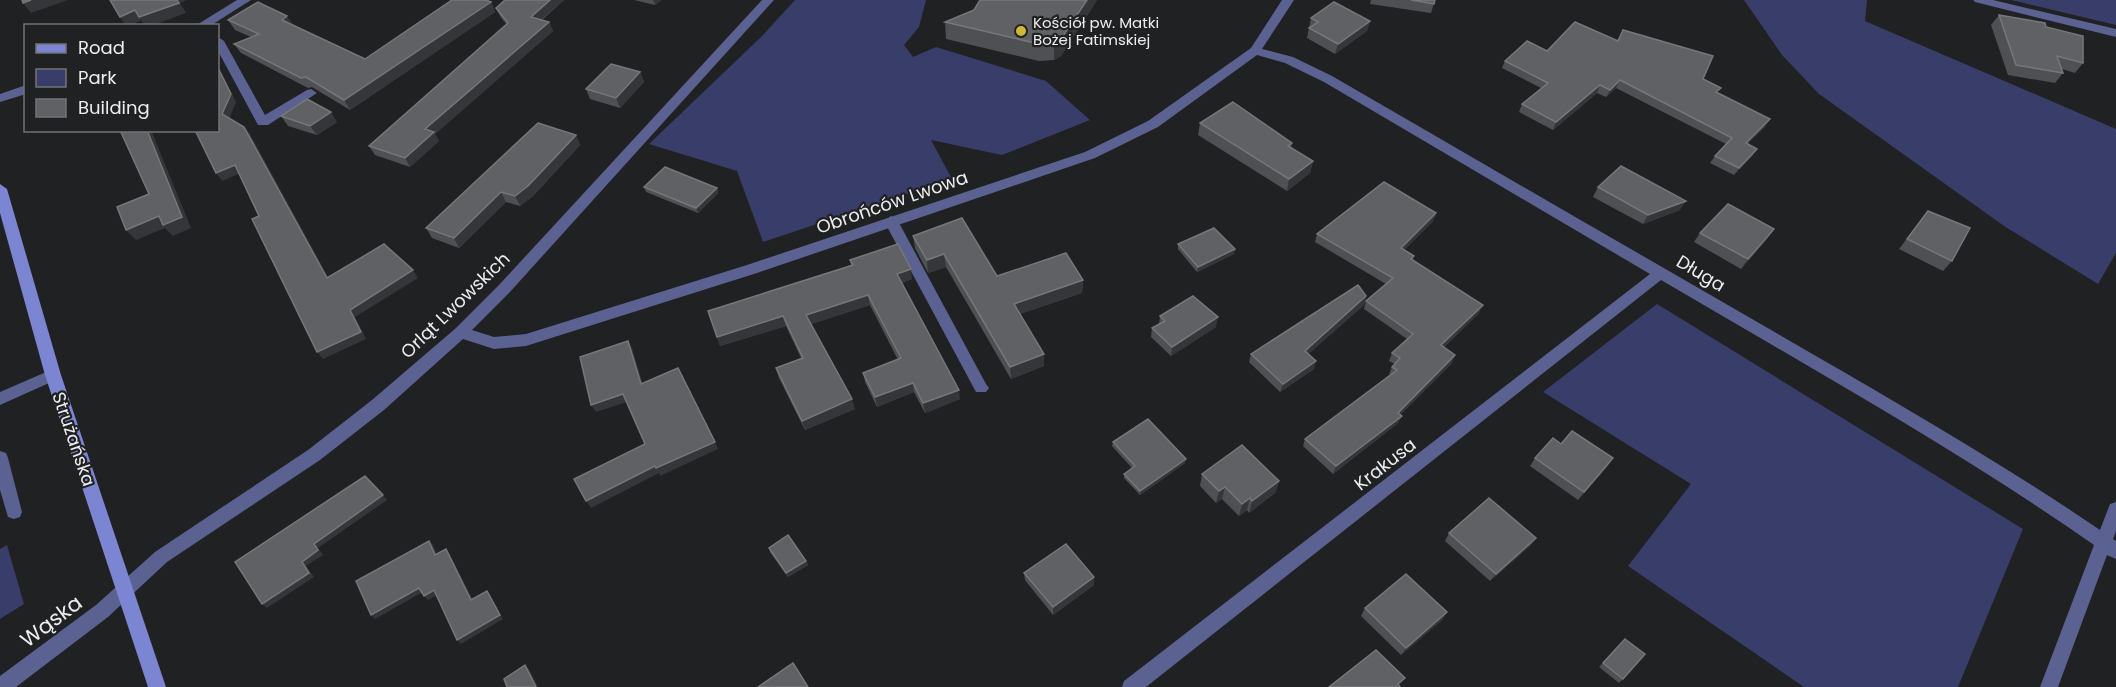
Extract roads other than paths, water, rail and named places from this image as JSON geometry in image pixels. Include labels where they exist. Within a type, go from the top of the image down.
[{"type":"main road","name":"Strużańska","points":[[0,189],[52,375],[157,687]]},
{"type":"street","points":[[205,24],[245,0]]},
{"type":"street","name":"Orląt Lwowskich","points":[[126,590],[161,557],[314,455],[378,405],[461,332],[504,289],[768,0]]},
{"type":"street","name":"Obrońców Lwowa","points":[[461,332],[494,342],[526,340],[1090,155],[1153,124],[1255,51],[1288,0]]},
{"type":"street","points":[[1979,0],[2116,33]]},
{"type":"street","points":[[219,43],[263,122],[311,93]]},
{"type":"street","name":"Długa","points":[[1255,51],[1289,60],[1328,79],[1662,272],[2003,474],[2109,547]]},
{"type":"street","points":[[0,98],[24,90]]},
{"type":"street","points":[[891,221],[981,388]]},
{"type":"street","name":"Krakusa","points":[[1131,687],[1662,272]]},
{"type":"street","points":[[0,399],[52,375]]},
{"type":"street","points":[[0,458],[14,512]]},
{"type":"street","points":[[2049,687],[2109,547],[2116,509]]},
{"type":"street","name":"Wąska","points":[[1,687],[126,590]]},
{"type":"place","name":"Kościół pw. Matki Bożej Fatimskiej","points":[[1021,31]]}]
